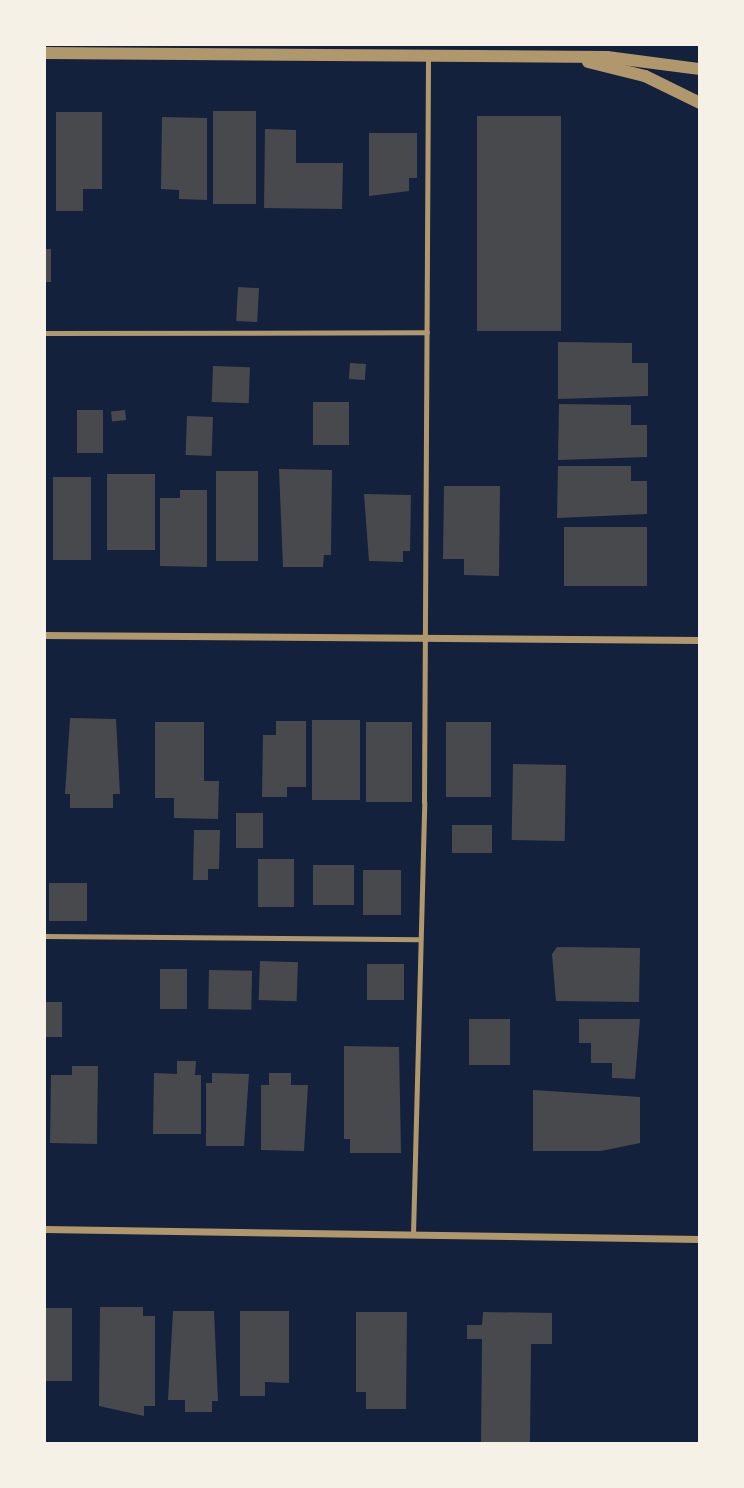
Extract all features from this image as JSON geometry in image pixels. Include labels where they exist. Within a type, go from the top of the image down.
[{"type":"street","points":[[44,53],[122,49],[428,57],[607,57],[700,69]]},
{"type":"street","points":[[529,58],[635,73],[700,103]]},
{"type":"street","points":[[44,635],[700,640]]},
{"type":"street","points":[[44,1229],[700,1239]]},
{"type":"lane","points":[[413,1234],[420,939],[428,57]]},
{"type":"lane","points":[[44,333],[427,332]]},
{"type":"lane","points":[[44,936],[420,939]]},
{"type":"building","points":[[213,111],[256,111],[256,204],[213,204]]},
{"type":"building","points":[[56,112],[102,112],[102,189],[83,189],[83,211],[56,211]]},
{"type":"building","points":[[477,116],[561,116],[561,331],[477,331]]},
{"type":"building","points":[[162,117],[207,118],[207,200],[179,199],[179,190],[161,189]]},
{"type":"building","points":[[265,129],[296,130],[296,163],[343,163],[342,209],[264,208]]},
{"type":"building","points":[[369,133],[417,133],[417,178],[409,178],[409,191],[369,196]]},
{"type":"building","points":[[44,249],[51,249],[51,282],[44,282]]},
{"type":"building","points":[[238,287],[259,288],[257,322],[236,321]]},
{"type":"building","points":[[558,342],[632,343],[632,363],[648,363],[648,396],[558,399]]},
{"type":"building","points":[[350,363],[366,364],[365,380],[349,379]]},
{"type":"building","points":[[213,366],[250,367],[249,403],[212,402]]},
{"type":"building","points":[[313,402],[349,402],[349,445],[313,445]]},
{"type":"building","points":[[559,404],[631,405],[631,425],[647,425],[647,457],[558,460]]},
{"type":"building","points":[[77,410],[103,410],[103,453],[77,453]]},
{"type":"building","points":[[125,410],[126,420],[112,421],[111,411]]},
{"type":"building","points":[[187,416],[213,417],[212,456],[186,455]]},
{"type":"building","points":[[558,466],[631,466],[631,481],[647,481],[647,514],[557,518]]},
{"type":"building","points":[[279,469],[332,470],[331,555],[324,555],[323,567],[283,567]]},
{"type":"building","points":[[216,471],[258,471],[258,561],[216,561]]},
{"type":"building","points":[[107,474],[155,474],[155,550],[107,550]]},
{"type":"building","points":[[53,477],[91,477],[91,560],[53,560]]},
{"type":"building","points":[[444,486],[500,486],[499,576],[464,575],[464,559],[443,559]]},
{"type":"building","points":[[180,490],[207,490],[207,567],[160,566],[160,498],[180,498]]},
{"type":"building","points":[[364,494],[411,495],[410,551],[403,551],[403,562],[369,561]]},
{"type":"building","points":[[564,527],[647,527],[647,586],[564,586]]},
{"type":"building","points":[[70,718],[116,719],[120,794],[113,794],[113,808],[70,808],[70,794],[65,794]]},
{"type":"building","points":[[312,720],[360,720],[360,800],[312,800]]},
{"type":"building","points":[[276,721],[306,721],[306,787],[287,787],[287,797],[262,797],[263,735],[276,735]]},
{"type":"building","points":[[155,722],[204,722],[204,781],[219,781],[218,819],[174,818],[174,798],[155,798]]},
{"type":"building","points":[[366,722],[412,722],[412,802],[366,802]]},
{"type":"building","points":[[446,722],[491,722],[491,797],[446,797]]},
{"type":"building","points":[[513,764],[566,765],[565,841],[512,840]]},
{"type":"building","points":[[236,813],[263,813],[263,848],[236,848]]},
{"type":"building","points":[[452,825],[492,825],[492,853],[452,853]]},
{"type":"building","points":[[194,830],[220,830],[219,869],[208,869],[208,880],[193,880]]},
{"type":"building","points":[[258,859],[294,859],[294,907],[258,907]]},
{"type":"building","points":[[313,865],[354,865],[354,905],[313,905]]},
{"type":"building","points":[[363,870],[401,870],[401,915],[363,915]]},
{"type":"building","points":[[49,883],[87,883],[87,921],[49,921]]},
{"type":"building","points":[[557,947],[640,948],[639,1002],[556,1001],[552,954]]},
{"type":"building","points":[[260,961],[298,962],[297,1001],[259,1000]]},
{"type":"building","points":[[367,964],[404,964],[404,1000],[367,1000]]},
{"type":"building","points":[[160,969],[187,969],[187,1009],[160,1009]]},
{"type":"building","points":[[209,970],[252,971],[251,1010],[208,1009]]},
{"type":"building","points":[[44,1002],[62,1002],[62,1037],[44,1037]]},
{"type":"building","points":[[469,1019],[510,1019],[510,1065],[469,1065]]},
{"type":"building","points":[[579,1019],[640,1019],[635,1079],[612,1078],[612,1063],[591,1063],[591,1043],[579,1043]]},
{"type":"building","points":[[344,1046],[399,1047],[401,1153],[350,1153],[350,1139],[344,1139]]},
{"type":"building","points":[[177,1061],[196,1061],[195,1075],[201,1075],[201,1134],[153,1134],[154,1073],[177,1074]]},
{"type":"building","points":[[72,1066],[98,1066],[97,1144],[50,1143],[51,1075],[72,1075]]},
{"type":"building","points":[[212,1073],[249,1074],[244,1146],[206,1146],[206,1083],[212,1083]]},
{"type":"building","points":[[269,1073],[291,1073],[291,1085],[308,1085],[304,1151],[261,1150],[261,1085],[269,1085]]},
{"type":"building","points":[[533,1090],[640,1097],[640,1143],[601,1151],[533,1151]]},
{"type":"building","points":[[100,1307],[143,1307],[143,1316],[155,1316],[155,1406],[144,1406],[144,1416],[99,1406]]},
{"type":"building","points":[[44,1308],[72,1308],[72,1381],[44,1381]]},
{"type":"building","points":[[173,1311],[214,1311],[218,1401],[212,1401],[212,1412],[185,1412],[185,1400],[168,1400]]},
{"type":"building","points":[[240,1311],[289,1311],[289,1383],[265,1382],[265,1396],[240,1396]]},
{"type":"building","points":[[356,1312],[407,1312],[406,1409],[366,1409],[366,1392],[356,1392]]},
{"type":"building","points":[[483,1312],[552,1313],[552,1344],[531,1344],[530,1444],[481,1444],[482,1339],[467,1339],[467,1325],[482,1325]]}]
